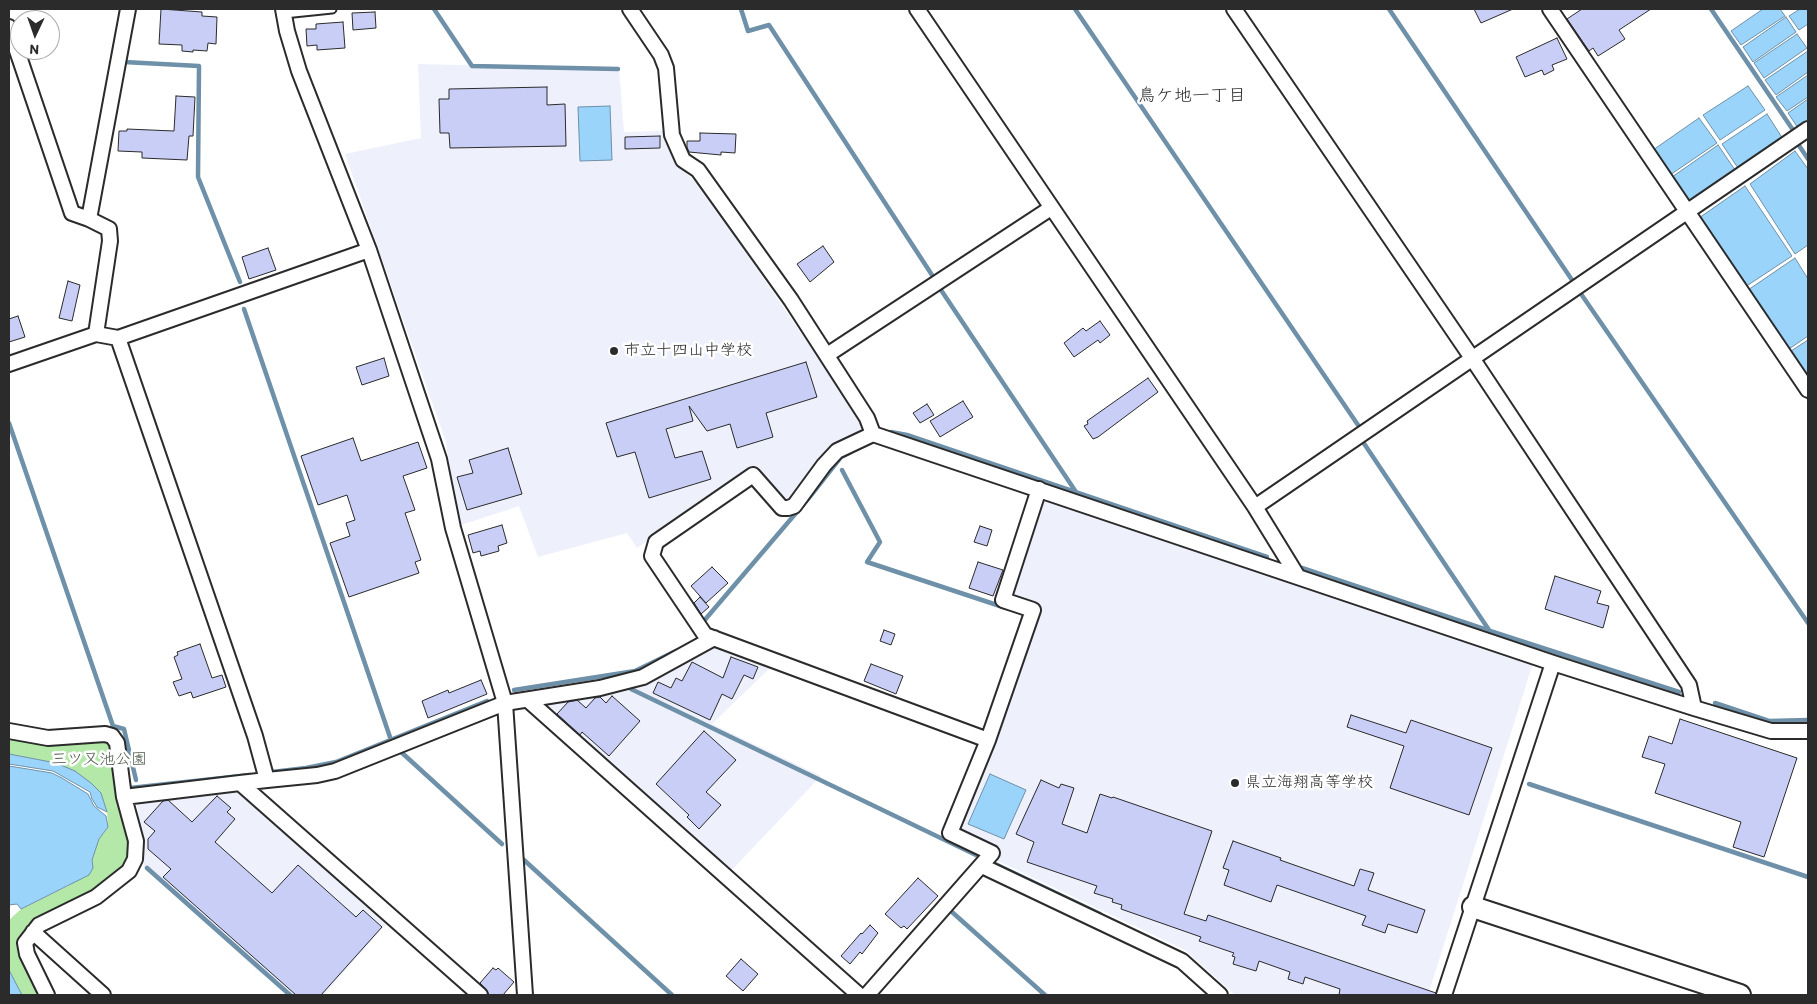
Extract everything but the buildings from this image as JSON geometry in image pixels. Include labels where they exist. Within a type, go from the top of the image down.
[{"type":"street","points":[[90,219],[128,9]]},
{"type":"street","points":[[630,9],[661,55],[666,68],[672,135],[683,160],[698,170],[791,300],[867,418],[873,434]]},
{"type":"street","points":[[917,9],[1255,508],[1298,577]]},
{"type":"street","points":[[1234,9],[1472,358],[1689,685],[1694,708]]},
{"type":"street","points":[[1550,9],[1808,390]]},
{"type":"street","points":[[284,11],[287,31],[299,71],[369,250],[439,459],[453,528],[505,703],[526,995]]},
{"type":"street","points":[[9,27],[72,213],[90,219],[109,229],[110,240],[96,334]]},
{"type":"street","points":[[1255,508],[1808,129]]},
{"type":"street","points":[[827,355],[1051,208]]},
{"type":"street","points":[[9,364],[96,334],[118,338],[369,250]]},
{"type":"street","points":[[118,338],[255,736],[267,780]]},
{"type":"street","points":[[988,740],[705,635],[652,556],[656,542],[753,475],[782,508],[794,506],[824,465],[837,451],[873,434],[1553,663],[1694,708],[1771,731],[1808,731]]},
{"type":"street","points":[[867,995],[992,853],[950,832],[988,740],[1034,610],[1003,600],[1039,489]]},
{"type":"street","points":[[124,797],[317,775],[335,771],[505,703],[600,688],[643,677],[714,638]]},
{"type":"street","points":[[1444,995],[1553,663]]},
{"type":"street","points":[[528,700],[859,995]]},
{"type":"street","points":[[9,731],[48,738],[105,734],[112,736],[117,743],[124,797],[136,841],[135,859],[129,871],[96,897],[39,925],[25,943],[27,954],[47,995]]},
{"type":"street","points":[[240,784],[480,995]]},
{"type":"street","points":[[982,866],[1182,961],[1220,995]]},
{"type":"street","points":[[1472,906],[1740,995]]},
{"type":"street","points":[[33,932],[103,995]]},
{"type":"lane","points":[[284,11],[332,9]]},
{"type":"shaded area","name":"市立十四山中学校","points":[[418,64],[619,69],[624,132],[665,131],[669,150],[677,165],[701,187],[862,422],[859,432],[837,446],[787,502],[780,499],[758,466],[637,548],[627,533],[538,557],[519,506],[458,526],[446,442],[345,154],[421,138]]},
{"type":"shaded area","name":"県立海翔高等学校","points":[[1040,498],[1533,663],[1428,995],[1235,995],[1185,950],[996,860],[1001,853],[958,833],[956,825],[993,741],[1042,609],[1013,598],[1010,590]]},
{"type":"shaded area","points":[[718,645],[772,666],[712,724],[821,776],[729,873],[539,702],[635,686]]},
{"type":"shaded area","points":[[237,789],[386,924],[324,995],[290,995],[257,970],[144,868],[137,799]]},
{"type":"green space","name":"三ツ又池公園","points":[[9,736],[106,736],[119,743],[130,852],[127,863],[121,872],[99,888],[26,933],[42,995],[22,995],[9,970],[9,920],[21,909],[68,886],[93,868],[92,860],[99,839],[108,827],[107,812],[101,793],[56,763],[9,754]]},
{"type":"water","points":[[1763,9],[1780,9],[1785,16],[1741,45],[1731,31]]},
{"type":"water","points":[[1800,9],[1808,9],[1808,24],[1799,30],[1789,16]]},
{"type":"water","points":[[1786,17],[1796,32],[1753,62],[1743,47]]},
{"type":"water","points":[[1797,34],[1807,48],[1764,78],[1754,63]]},
{"type":"water","points":[[1808,51],[1808,72],[1776,95],[1765,80]]},
{"type":"water","points":[[1808,75],[1808,97],[1787,111],[1776,97]]},
{"type":"water","points":[[1748,86],[1765,110],[1720,140],[1703,115]]},
{"type":"water","points":[[1808,99],[1808,121],[1798,128],[1788,113]]},
{"type":"water","points":[[610,106],[612,160],[580,161],[578,107]]},
{"type":"water","points":[[1767,114],[1783,139],[1738,168],[1722,144]]},
{"type":"water","points":[[1699,118],[1717,143],[1670,175],[1653,150]]},
{"type":"water","points":[[1718,145],[1735,170],[1689,202],[1672,177]]},
{"type":"water","points":[[1795,151],[1808,169],[1808,245],[1795,254],[1750,184]]},
{"type":"water","points":[[1745,186],[1792,256],[1745,287],[1699,218]]},
{"type":"water","points":[[1795,258],[1808,279],[1808,336],[1789,349],[1748,290]]},
{"type":"water","points":[[1808,340],[1808,377],[1791,351]]},
{"type":"water","points":[[9,754],[56,763],[75,771],[101,793],[107,812],[97,807],[90,792],[53,771],[9,764]]},
{"type":"water","points":[[9,766],[52,773],[88,794],[94,806],[106,816],[108,827],[99,839],[92,860],[93,868],[89,875],[21,909],[17,904],[9,905]]},
{"type":"water","points":[[990,774],[1026,790],[1004,839],[968,824]]},
{"type":"water","points":[[9,970],[22,995],[9,995]]},
{"type":"waterway","points":[[434,9],[472,66],[618,69]]},
{"type":"waterway","points":[[741,9],[748,31],[769,25],[932,275]]},
{"type":"waterway","points":[[1075,9],[1358,425]]},
{"type":"waterway","points":[[1389,9],[1572,280]]},
{"type":"waterway","points":[[1711,9],[1793,130]]},
{"type":"waterway","points":[[124,62],[199,66],[198,177],[240,282]]},
{"type":"waterway","points":[[1796,141],[1808,159]]},
{"type":"waterway","points":[[941,290],[1076,492]]},
{"type":"waterway","points":[[1579,291],[1808,623]]},
{"type":"waterway","points":[[244,309],[391,740]]},
{"type":"waterway","points":[[9,423],[113,726],[124,729],[136,780]]},
{"type":"waterway","points":[[891,432],[907,435],[1267,557]]},
{"type":"waterway","points":[[1361,439],[1489,630]]},
{"type":"waterway","points":[[703,622],[808,499],[841,457],[851,452]]},
{"type":"waterway","points":[[842,470],[880,542],[867,562],[1006,608]]},
{"type":"waterway","points":[[1302,568],[1679,692]]},
{"type":"waterway","points":[[514,690],[635,671],[676,651]]},
{"type":"waterway","points":[[631,689],[976,855]]},
{"type":"waterway","points":[[272,772],[336,762],[487,701]]},
{"type":"waterway","points":[[1715,703],[1769,721],[1808,720]]},
{"type":"waterway","points":[[400,751],[502,844]]},
{"type":"waterway","points":[[130,788],[250,775]]},
{"type":"waterway","points":[[1529,784],[1808,877]]},
{"type":"waterway","points":[[524,860],[672,995]]},
{"type":"waterway","points":[[995,864],[1100,914]]},
{"type":"waterway","points":[[147,868],[290,995]]},
{"type":"waterway","points":[[952,912],[1045,995]]},
{"type":"place","name":"市立十四山中学校","points":[[614,351]]},
{"type":"place","name":"県立海翔高等学校","points":[[1235,783]]},
{"type":"district","name":"鳥ケ地一丁目","points":[[1192,96]]}]
